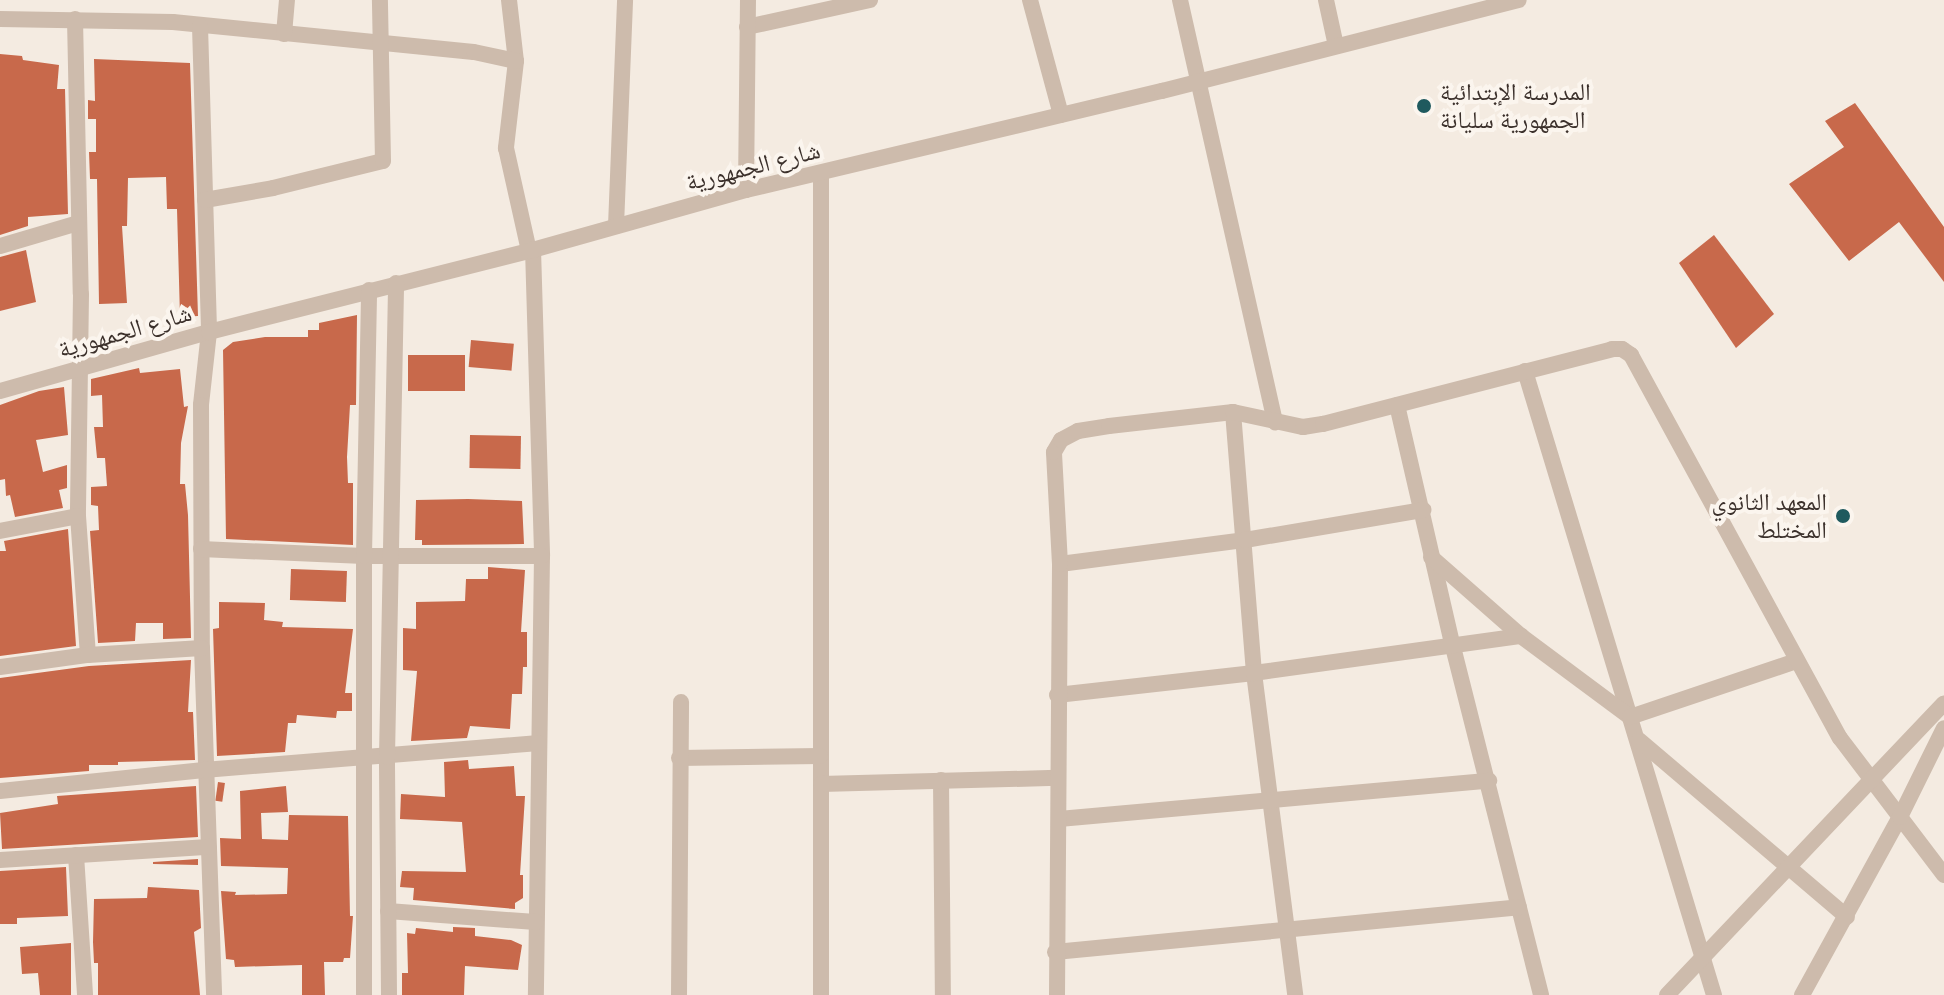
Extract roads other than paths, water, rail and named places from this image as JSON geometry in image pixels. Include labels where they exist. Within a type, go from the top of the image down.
[{"type":"street","points":[[284,34],[287,0]]},
{"type":"street","points":[[205,200],[273,188],[383,161],[380,0]]},
{"type":"street","points":[[509,0],[516,61],[506,148],[531,250],[542,556],[536,995]]},
{"type":"street","points":[[616,226],[625,0]]},
{"type":"street","points":[[746,190],[748,0]]},
{"type":"street","points":[[747,27],[870,0]]},
{"type":"street","points":[[1030,0],[1061,115]]},
{"type":"street","points":[[1180,0],[1275,422]]},
{"type":"street","points":[[1326,0],[1336,46]]},
{"type":"street","name":"شارع الجمهورية","points":[[0,391],[209,332],[531,250],[746,190],[821,175],[1519,0]]},
{"type":"street","points":[[0,19],[75,19],[200,26],[474,52],[516,61]]},
{"type":"street","points":[[75,19],[78,516],[88,655]]},
{"type":"street","points":[[200,26],[209,332],[201,405],[202,648],[214,995]]},
{"type":"street","points":[[821,175],[821,995]]},
{"type":"street","points":[[0,246],[78,223]]},
{"type":"street","points":[[389,995],[387,757],[396,283]]},
{"type":"street","points":[[364,995],[364,556],[369,290]]},
{"type":"street","points":[[1057,995],[1060,564],[1054,452],[1067,435],[1162,418],[1233,412],[1303,427],[1323,424],[1612,349],[1622,349],[1631,355],[1840,738],[1944,875]]},
{"type":"street","points":[[1525,371],[1714,995]]},
{"type":"street","points":[[1397,405],[1423,510],[1431,557],[1541,995]]},
{"type":"street","points":[[1233,412],[1254,673],[1295,995]]},
{"type":"street","points":[[1060,564],[1245,540],[1423,510]]},
{"type":"street","points":[[1,526],[78,516]]},
{"type":"street","points":[[201,549],[364,556],[542,556]]},
{"type":"street","points":[[1431,557],[1521,636],[1630,717]]},
{"type":"street","points":[[1057,695],[1254,673],[1521,636]]},
{"type":"street","points":[[0,667],[88,655],[202,648]]},
{"type":"street","points":[[1630,717],[1796,661]]},
{"type":"street","points":[[679,995],[681,702]]},
{"type":"street","points":[[1667,995],[1869,778],[1944,703]]},
{"type":"street","points":[[1802,995],[1847,917],[1944,728]]},
{"type":"street","points":[[1638,739],[1847,917]]},
{"type":"street","points":[[0,791],[204,770],[539,743]]},
{"type":"street","points":[[679,758],[820,756]]},
{"type":"street","points":[[821,784],[1057,778]]},
{"type":"street","points":[[941,780],[943,995]]},
{"type":"street","points":[[1059,819],[1489,781]]},
{"type":"street","points":[[0,860],[209,847]]},
{"type":"street","points":[[76,855],[85,995]]},
{"type":"street","points":[[1055,952],[1288,932],[1519,907]]},
{"type":"street","points":[[388,911],[536,922]]},
{"type":"place","name":"المدرسة الإبتدائية الجمهورية سليانة","points":[[1424,106]]},
{"type":"place","name":"المعهد الثانوي المختلط","points":[[1843,516]]}]
